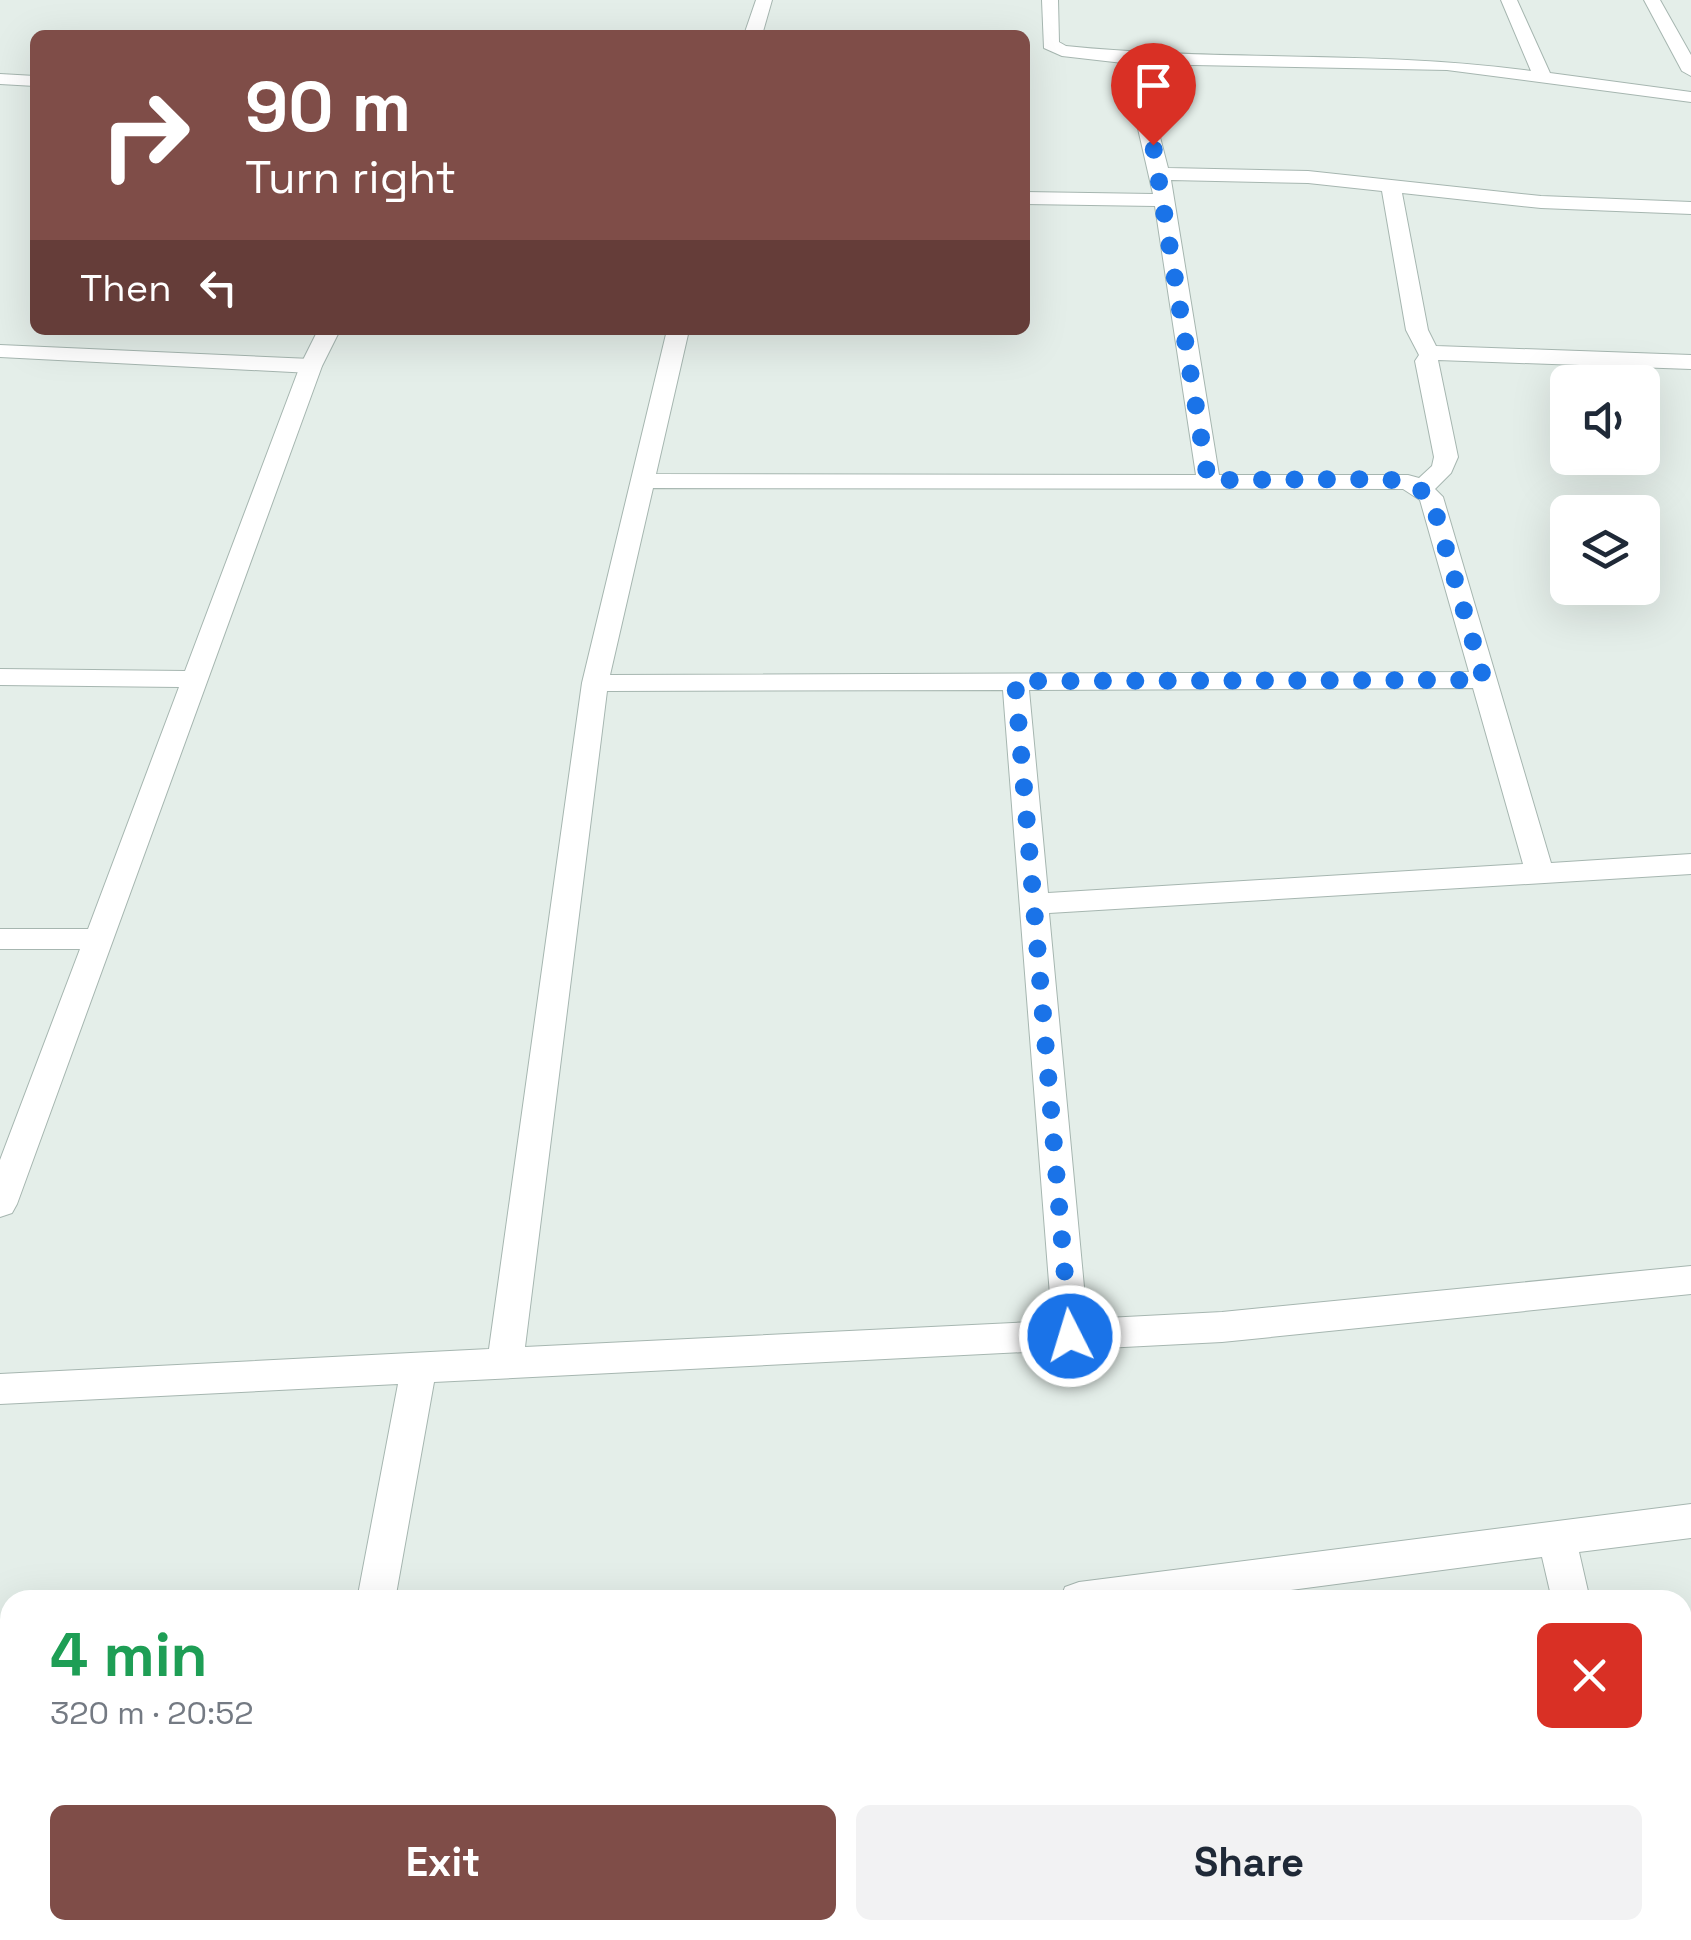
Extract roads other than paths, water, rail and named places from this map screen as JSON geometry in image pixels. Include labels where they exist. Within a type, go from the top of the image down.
[{"type":"street","points":[[755,30],[764,0]]},
{"type":"street","points":[[1050,0],[1050,44],[1054,48],[1131,58],[1399,62],[1691,97]]},
{"type":"street","points":[[1509,0],[1543,78]]},
{"type":"street","points":[[1652,0],[1691,71]]},
{"type":"street","points":[[1131,58],[1160,174],[1208,480]]},
{"type":"street","points":[[0,79],[30,81]]},
{"type":"street","points":[[1160,174],[1308,176],[1595,206],[1691,208]]},
{"type":"street","points":[[1391,187],[1417,330],[1430,355]]},
{"type":"street","points":[[1030,198],[1164,200]]},
{"type":"street","points":[[0,1204],[193,679],[311,366],[326,335]]},
{"type":"street","points":[[505,1364],[595,683],[677,335]]},
{"type":"street","points":[[0,350],[311,366]]},
{"type":"street","points":[[1422,488],[1443,468],[1446,456],[1426,361],[1430,355],[1440,352],[1691,362]]},
{"type":"street","points":[[643,482],[1384,479],[1422,488],[1431,497],[1540,873]]},
{"type":"street","points":[[0,677],[193,679]]},
{"type":"street","points":[[595,683],[1484,680]]},
{"type":"street","points":[[1015,681],[1070,1336]]},
{"type":"street","points":[[1034,904],[1691,864]]},
{"type":"street","points":[[0,939],[98,939]]},
{"type":"street","points":[[0,1390],[1222,1327],[1691,1280]]},
{"type":"street","points":[[378,1590],[419,1368]]},
{"type":"street","points":[[1156,1590],[1691,1521]]},
{"type":"street","points":[[1556,1538],[1568,1590]]}]
